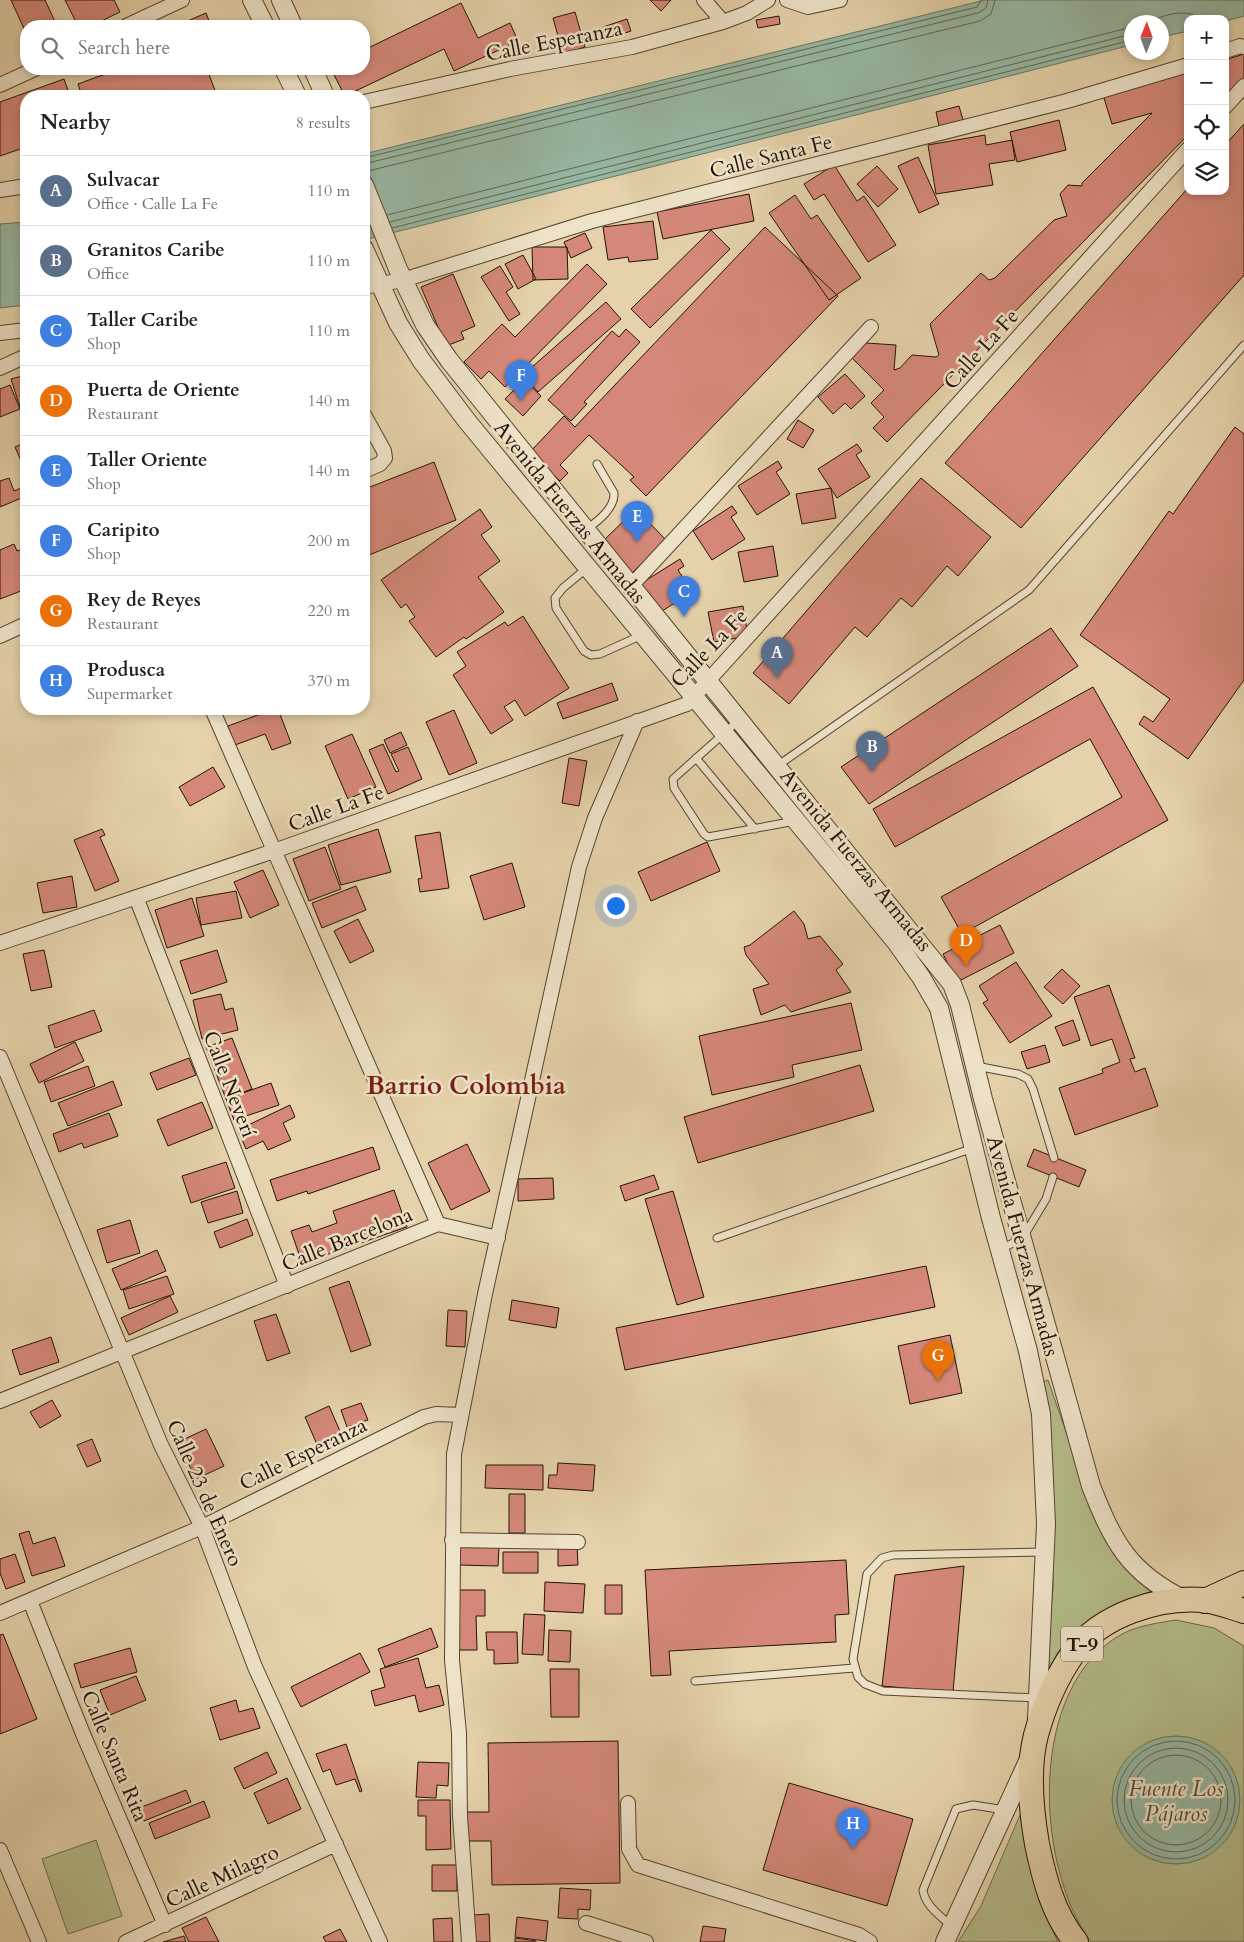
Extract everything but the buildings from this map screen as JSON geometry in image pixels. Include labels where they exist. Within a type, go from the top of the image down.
[{"type":"highway","name":"T-9","points":[[1076,1942],[1054,1905],[1043,1873],[1031,1802],[1035,1741],[1051,1692],[1075,1651],[1112,1620],[1136,1609],[1158,1603],[1195,1600],[1244,1583]]},
{"type":"highway","name":"T-9","points":[[1195,1600],[1240,1614]]},
{"type":"street","points":[[139,20],[182,0]]},
{"type":"street","points":[[252,0],[262,20]]},
{"type":"street","points":[[281,0],[290,20]]},
{"type":"street","points":[[704,0],[723,22],[747,13],[768,0]]},
{"type":"street","points":[[787,0],[808,7],[840,0]]},
{"type":"street","name":"Calle Esperanza","points":[[370,101],[510,69],[632,47],[723,22]]},
{"type":"street","points":[[1229,50],[1240,46],[1244,47]]},
{"type":"street","name":"Calle Santa Fe","points":[[372,286],[401,274],[592,221],[1067,101],[1184,66]]},
{"type":"street","points":[[0,85],[22,75]]},
{"type":"street","points":[[287,75],[294,90]]},
{"type":"street","points":[[316,75],[322,90]]},
{"type":"street","points":[[1227,105],[1244,86]]},
{"type":"street","name":"Calle La Fe","points":[[0,943],[274,851],[687,704],[1187,150]]},
{"type":"street","points":[[0,190],[20,187]]},
{"type":"street","name":"Avenida Fuerzas Armadas","points":[[370,199],[401,274],[425,325],[449,360],[777,766],[806,818],[896,942],[939,1008],[1028,1351],[1042,1414],[1044,1552],[1035,1741]]},
{"type":"street","name":"Avenida Fuerzas Armadas","points":[[370,262],[372,267],[372,286],[421,360],[467,421],[723,734],[806,818],[952,984],[960,1005],[1022,1239],[1091,1486],[1104,1521],[1138,1570],[1163,1589],[1195,1600]]},
{"type":"street","points":[[631,586],[871,327]]},
{"type":"street","points":[[0,333],[20,331]]},
{"type":"street","points":[[0,368],[20,359]]},
{"type":"street","points":[[370,426],[384,451],[385,458],[380,464],[370,468]]},
{"type":"street","points":[[0,636],[20,627]]},
{"type":"street","name":"Calle Barcelona","points":[[0,1401],[438,1224],[215,715]]},
{"type":"street","points":[[468,1942],[460,1816],[459,1733],[452,1660],[454,1454],[498,1238],[579,867],[595,818],[638,722]]},
{"type":"street","name":"Calle Neverí","points":[[136,897],[287,1286]]},
{"type":"street","name":"Calle 23 de Enero","points":[[0,1057],[161,1446],[202,1527],[255,1667],[380,1942]]},
{"type":"street","points":[[438,1224],[498,1238]]},
{"type":"street","name":"Calle Esperanza","points":[[0,1613],[202,1527],[424,1417],[436,1414],[461,1415]]},
{"type":"street","points":[[452,1540],[578,1542]]},
{"type":"street","name":"Calle Santa Rita","points":[[30,1601],[83,1734],[165,1925]]},
{"type":"street","points":[[949,1935],[1035,1741]]},
{"type":"street","points":[[628,1803],[629,1849],[638,1865],[860,1935],[870,1942]]},
{"type":"street","name":"Calle Milagro","points":[[126,1942],[336,1844]]},
{"type":"street","points":[[0,1850],[39,1942]]},
{"type":"street","points":[[586,1922],[646,1942]]},
{"type":"lane","points":[[777,766],[1029,590],[1244,345]]},
{"type":"lane","points":[[586,530],[612,504],[614,498],[614,493],[597,464]]},
{"type":"lane","points":[[588,568],[563,588],[555,598],[556,608],[584,651],[591,655],[600,654],[642,635]]},
{"type":"lane","points":[[740,720],[673,779],[672,783],[704,834],[713,837],[806,818]]},
{"type":"lane","points":[[696,758],[755,829]]},
{"type":"lane","points":[[975,1066],[1018,1074],[1028,1079],[1034,1089],[1054,1158]]},
{"type":"lane","points":[[717,1238],[974,1148]]},
{"type":"lane","points":[[1000,1249],[1022,1239],[1046,1198],[1053,1177]]},
{"type":"lane","points":[[1037,1698],[882,1691],[865,1684],[858,1677],[853,1659],[868,1574],[882,1558],[893,1555],[1044,1552]]},
{"type":"lane","points":[[695,1681],[854,1668]]},
{"type":"lane","points":[[949,1935],[924,1898],[923,1890],[956,1809],[972,1805],[1006,1810]]},
{"type":"shaded area","points":[[1048,1380],[1106,1541],[1134,1577],[1155,1596],[1129,1602],[1093,1618],[1063,1645],[1045,1676],[1053,1588],[1052,1521],[1042,1382]]},
{"type":"shaded area","points":[[1176,1620],[1214,1628],[1244,1646],[1244,1942],[1091,1942],[1072,1909],[1058,1868],[1051,1824],[1050,1777],[1056,1732],[1070,1692],[1092,1657],[1130,1630]]},
{"type":"shaded area","points":[[1020,1815],[1039,1900],[1058,1942],[958,1942],[981,1906]]},
{"type":"shaded area","points":[[96,1840],[122,1916],[68,1934],[42,1859]]},
{"type":"water","points":[[985,0],[1244,0],[1244,16],[1229,20],[1229,15],[1184,15],[1184,32],[1169,35],[1169,15],[1124,15],[1124,47],[370,238],[370,153]]},
{"type":"water","points":[[20,222],[20,306],[0,308],[0,224]]},
{"type":"water","name":"Fuente Los Pájaros","points":[[1176,1736],[1200,1741],[1221,1755],[1235,1776],[1240,1800],[1235,1824],[1221,1845],[1200,1859],[1176,1864],[1152,1859],[1131,1845],[1117,1824],[1112,1800],[1117,1776],[1131,1755],[1152,1741]]},
{"type":"place","name":"Caripito","points":[[521,401]]},
{"type":"place","name":"Taller Oriente","points":[[637,542]]},
{"type":"place","name":"Taller Caribe","points":[[684,617]]},
{"type":"place","name":"Sulvacar","points":[[777,678]]},
{"type":"place","name":"Granitos Caribe","points":[[872,772]]},
{"type":"place","name":"Puerta de Oriente","points":[[966,966]]},
{"type":"place","name":"Rey de Reyes","points":[[938,1381]]},
{"type":"place","name":"Produsca","points":[[853,1849]]},
{"type":"district","name":"Barrio Colombia","points":[[466,1085]]}]
